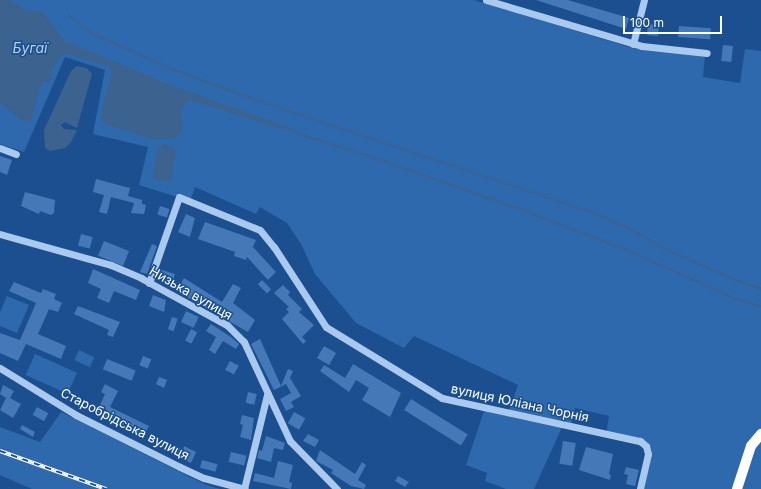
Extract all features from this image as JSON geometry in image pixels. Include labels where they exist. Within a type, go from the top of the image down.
[{"type":"highway","points":[[737,489],[750,446],[761,434]]},
{"type":"street","points":[[486,0],[633,44],[707,53]]},
{"type":"street","points":[[633,44],[644,0]]},
{"type":"street","points":[[0,148],[16,154]]},
{"type":"street","name":"вулиця Юліана Чорнія","points":[[149,283],[179,197],[260,230],[274,247],[326,327],[442,398],[640,441],[646,446],[648,454],[640,489]]},
{"type":"street","name":"Низька вулиця","points":[[0,234],[101,261],[149,283],[227,325],[244,342],[267,395],[290,441],[337,489]]},
{"type":"street","name":"Старобрідська вулиця","points":[[0,368],[76,414],[180,467],[204,478],[245,489]]},
{"type":"street","points":[[245,489],[267,395]]},
{"type":"shaded area","points":[[0,0],[474,0],[632,48],[705,55],[703,77],[740,83],[745,49],[761,51],[761,430],[733,489],[642,489],[646,446],[606,434],[609,416],[575,408],[571,426],[563,425],[534,489],[506,489],[485,481],[487,473],[466,465],[485,408],[508,413],[518,385],[414,336],[404,348],[356,323],[315,274],[301,244],[287,223],[260,207],[256,214],[195,187],[190,201],[139,185],[148,147],[93,134],[105,70],[65,57],[24,152],[0,144]]},
{"type":"shaded area","points":[[7,296],[29,305],[17,333],[0,326],[0,312]]},
{"type":"shaded area","points":[[79,350],[94,357],[90,367],[74,360]]},
{"type":"shaded area","points":[[35,354],[77,373],[68,394],[26,375]]},
{"type":"shaded area","points":[[61,412],[204,484],[220,489],[32,489],[0,475],[0,427],[40,442]]},
{"type":"shaded area","points":[[761,439],[761,489],[740,489],[750,457]]},
{"type":"water","name":"Бугаї","points":[[0,0],[11,0],[26,11],[35,10],[43,13],[65,41],[173,86],[296,130],[302,135],[189,100],[181,110],[183,124],[180,134],[174,139],[151,139],[105,124],[101,119],[105,95],[111,79],[111,69],[108,66],[69,54],[61,56],[51,71],[52,80],[43,82],[40,87],[31,121],[21,120],[0,102]]},
{"type":"water","points":[[77,66],[87,68],[92,74],[77,128],[65,122],[61,125],[64,129],[77,130],[71,142],[65,148],[50,151],[45,148],[44,130],[71,71]]},
{"type":"water","points":[[165,144],[173,147],[176,152],[171,180],[167,182],[156,180],[153,176],[157,151],[160,146]]},
{"type":"building","points":[[536,0],[568,0],[629,18],[626,29]]},
{"type":"building","points":[[648,24],[659,25],[658,36],[647,35]]},
{"type":"building","points":[[679,26],[711,28],[710,39],[678,37]]},
{"type":"building","points":[[723,45],[733,46],[731,62],[721,61]]},
{"type":"building","points":[[0,156],[12,160],[7,175],[0,172]]},
{"type":"building","points":[[96,179],[130,188],[128,196],[142,200],[142,204],[146,205],[144,214],[131,213],[134,203],[111,197],[107,214],[99,212],[104,195],[93,192]]},
{"type":"building","points":[[25,192],[55,200],[54,213],[51,215],[40,211],[39,214],[21,206]]},
{"type":"building","points":[[160,206],[170,209],[167,218],[157,215]]},
{"type":"building","points":[[186,214],[195,218],[190,237],[178,232]]},
{"type":"building","points":[[205,222],[256,240],[253,247],[276,272],[268,280],[247,257],[246,260],[234,256],[235,252],[198,239]]},
{"type":"building","points":[[81,234],[93,237],[90,249],[78,246]]},
{"type":"building","points":[[104,241],[129,251],[123,266],[98,256]]},
{"type":"building","points":[[152,244],[157,246],[147,274],[140,272]]},
{"type":"building","points":[[93,269],[140,290],[136,300],[114,291],[109,303],[97,298],[101,289],[88,283]]},
{"type":"building","points":[[159,269],[175,274],[172,284],[157,278]]},
{"type":"building","points":[[184,278],[222,302],[233,284],[241,288],[233,303],[255,320],[248,332],[176,291]]},
{"type":"building","points":[[262,280],[271,289],[267,293],[258,284]]},
{"type":"building","points":[[14,282],[41,293],[43,289],[56,294],[54,299],[62,303],[58,312],[49,309],[38,334],[66,346],[61,359],[26,344],[18,361],[0,353],[0,333],[20,340],[36,303],[9,291]]},
{"type":"building","points":[[283,285],[290,292],[288,295],[302,309],[299,312],[314,325],[302,337],[306,341],[303,344],[282,319],[289,312],[286,309],[289,307],[274,293]]},
{"type":"building","points":[[153,295],[166,300],[164,312],[149,306]]},
{"type":"building","points":[[78,306],[120,322],[113,337],[107,335],[109,330],[74,314]]},
{"type":"building","points":[[186,311],[199,317],[194,328],[181,322]]},
{"type":"building","points":[[172,317],[178,319],[174,331],[168,329]]},
{"type":"building","points":[[211,324],[239,344],[236,349],[223,341],[215,354],[209,350],[216,337],[206,331]]},
{"type":"building","points":[[191,329],[197,332],[191,344],[185,341]]},
{"type":"building","points":[[260,339],[281,386],[288,369],[293,371],[290,378],[301,396],[291,402],[294,407],[286,411],[280,399],[291,393],[286,384],[274,390],[251,344]]},
{"type":"building","points":[[324,346],[336,353],[329,365],[317,358]]},
{"type":"building","points":[[143,356],[151,359],[148,369],[139,365]]},
{"type":"building","points":[[107,359],[136,371],[132,381],[103,369]]},
{"type":"building","points":[[230,361],[239,366],[234,375],[225,370]]},
{"type":"building","points":[[353,364],[401,393],[390,417],[362,400],[369,388],[356,380],[349,392],[320,371],[324,365],[345,378]]},
{"type":"building","points":[[159,377],[167,380],[164,388],[156,384]]},
{"type":"building","points":[[105,384],[118,391],[110,407],[149,426],[143,437],[96,414],[105,394],[101,392]]},
{"type":"building","points":[[3,385],[14,391],[10,398],[21,404],[13,418],[0,410],[6,398],[0,394]]},
{"type":"building","points":[[248,392],[257,394],[254,405],[246,403]]},
{"type":"building","points":[[411,399],[468,435],[461,446],[404,410]]},
{"type":"building","points":[[37,407],[48,413],[44,421],[33,415]]},
{"type":"building","points":[[294,412],[305,418],[299,430],[288,423]]},
{"type":"building","points":[[242,415],[254,418],[251,440],[240,437],[243,425],[240,424]]},
{"type":"building","points":[[22,425],[35,432],[33,437],[20,429]]},
{"type":"building","points":[[308,434],[319,440],[315,447],[303,441]]},
{"type":"building","points":[[266,436],[285,443],[283,450],[274,448],[271,462],[257,458],[259,450],[262,451]]},
{"type":"building","points":[[563,441],[576,443],[572,466],[559,464]]},
{"type":"building","points":[[167,442],[183,450],[184,446],[196,452],[191,463],[164,449]]},
{"type":"building","points":[[586,447],[613,454],[609,474],[611,475],[610,480],[579,470]]},
{"type":"building","points":[[320,450],[355,474],[362,462],[366,465],[358,480],[366,485],[364,489],[351,486],[331,473],[333,470],[316,461]]},
{"type":"building","points":[[231,452],[247,456],[244,466],[229,462]]},
{"type":"building","points":[[202,460],[217,464],[215,472],[200,468]]},
{"type":"building","points":[[278,461],[293,465],[289,482],[292,483],[291,489],[253,481],[255,473],[274,478]]},
{"type":"building","points":[[626,467],[639,470],[635,486],[626,484],[628,475],[624,474]]},
{"type":"building","points":[[398,476],[409,482],[405,487],[395,481]]},
{"type":"waterway","points":[[69,15],[91,33],[172,69],[259,101],[600,215],[634,231],[667,250],[738,281],[761,289]]},
{"type":"waterway","points":[[302,135],[372,157],[528,212],[631,252],[736,299],[761,306]]},
{"type":"railway","points":[[0,451],[106,489]]}]
